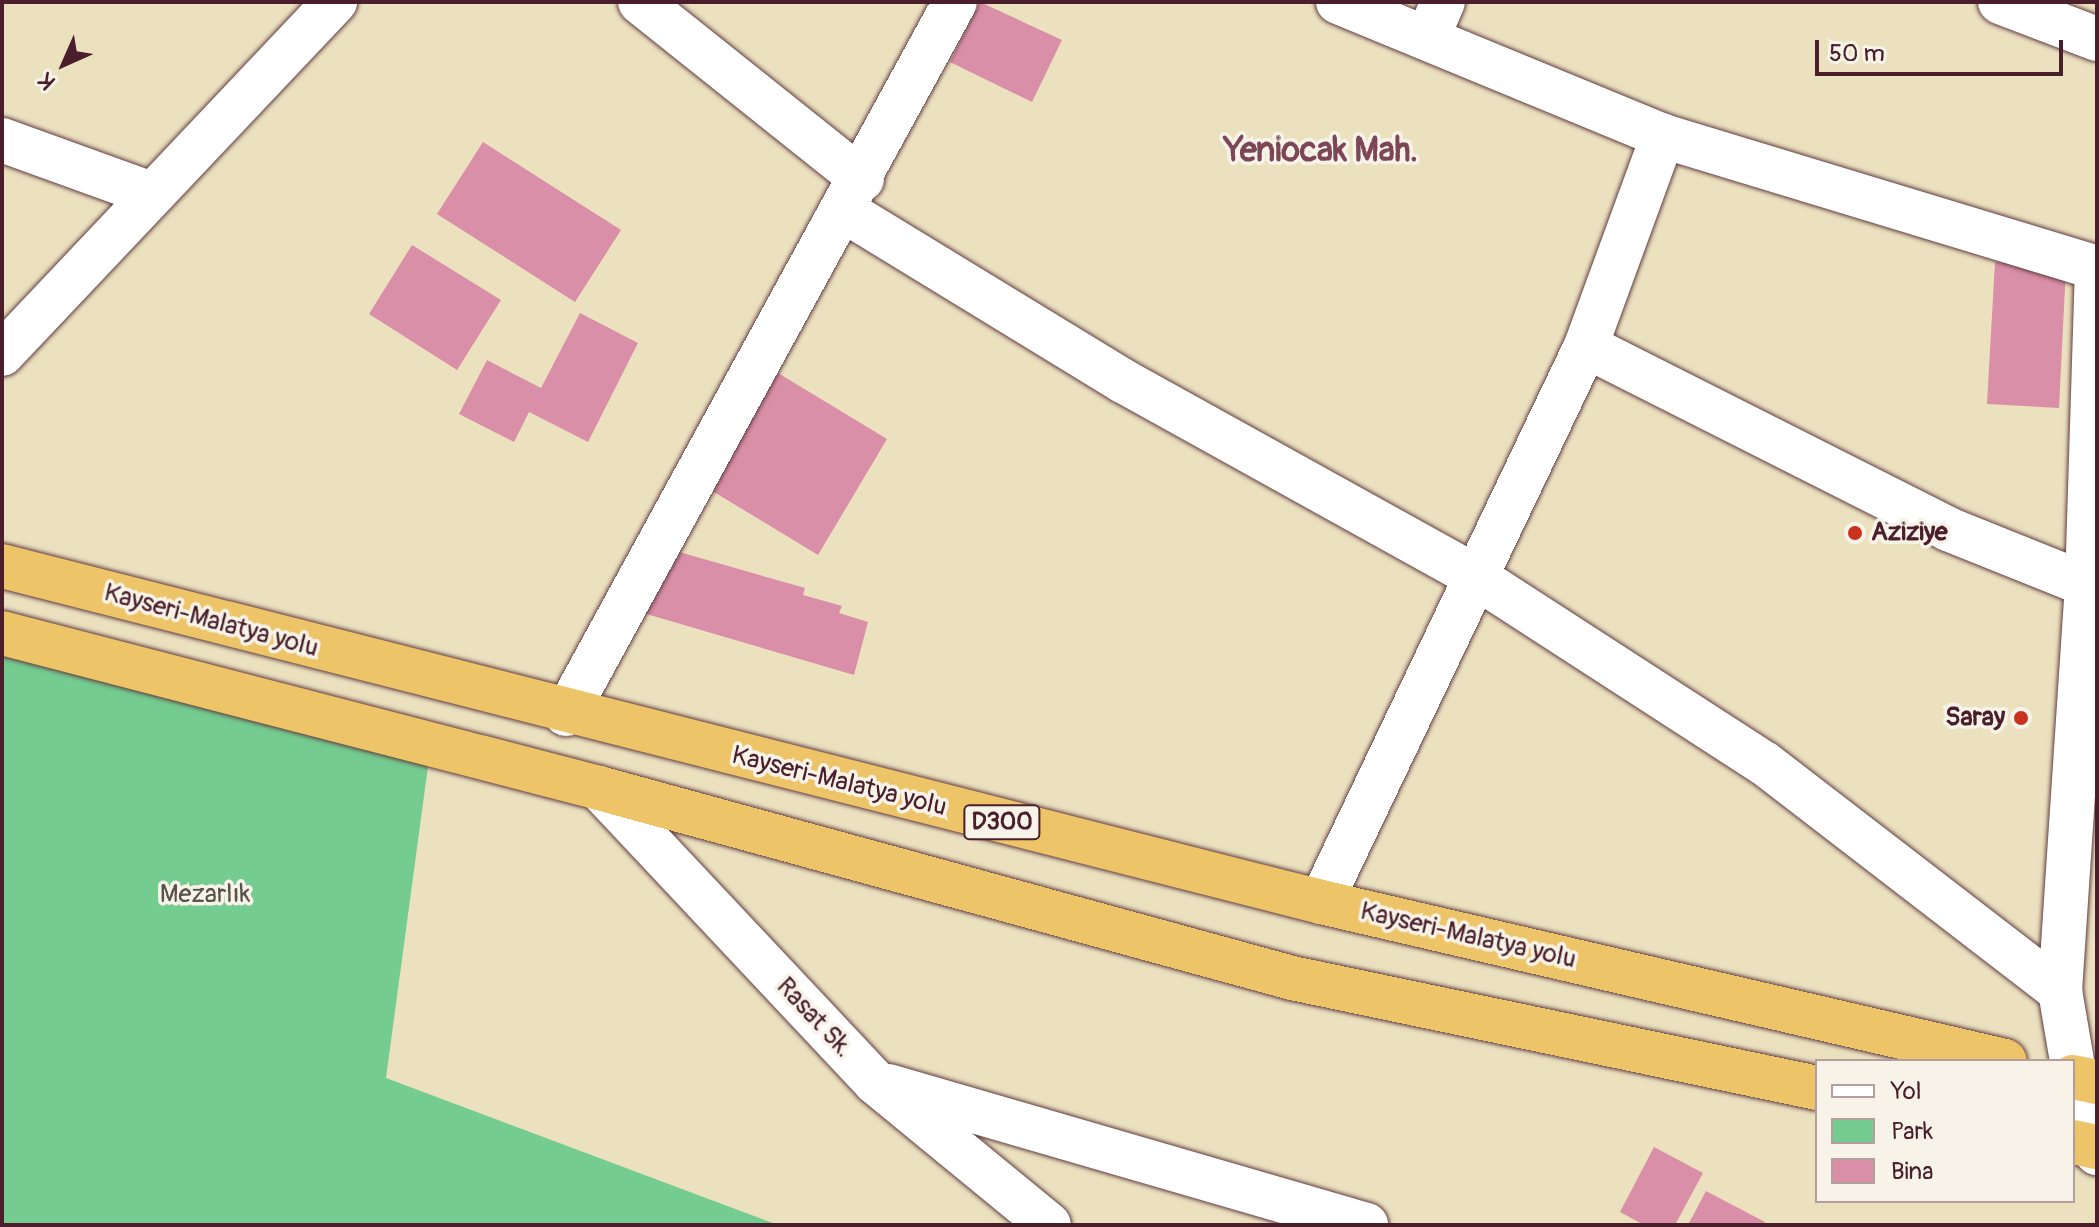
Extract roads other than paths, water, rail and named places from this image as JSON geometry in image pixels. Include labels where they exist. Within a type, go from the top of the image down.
[{"type":"highway","name":"Kayseri-Malatya yolu","points":[[2,566],[566,714],[1321,902],[1996,1059]]},
{"type":"highway","points":[[2,633],[599,788],[1292,978],[1815,1088]]},
{"type":"street","points":[[2,354],[335,2]]},
{"type":"street","points":[[640,2],[852,194],[1123,381],[1476,577],[1764,763],[2060,991]]},
{"type":"street","points":[[566,714],[955,2]]},
{"type":"street","points":[[1338,2],[1436,20],[1663,136],[2097,270],[2093,533],[2060,991],[2075,1059]]},
{"type":"street","points":[[2000,2],[2097,39]]},
{"type":"street","points":[[1321,902],[1586,346],[1663,136]]},
{"type":"street","points":[[2,140],[151,194]]},
{"type":"street","points":[[1586,346],[1948,529],[2087,585]]},
{"type":"street","name":"Rasat Sk.","points":[[599,788],[875,1082],[1049,1225]]},
{"type":"street","points":[[2078,1073],[2089,1147]]},
{"type":"street","points":[[875,1082],[1366,1225]]},
{"type":"place","name":"Aziziye","points":[[1855,533]]},
{"type":"place","name":"Saray","points":[[2021,718]]},
{"type":"district","name":"Yeniocak Mah.","points":[[1321,151]]},
{"type":"park label","name":"Mezarlık","points":[[205,895]]}]
